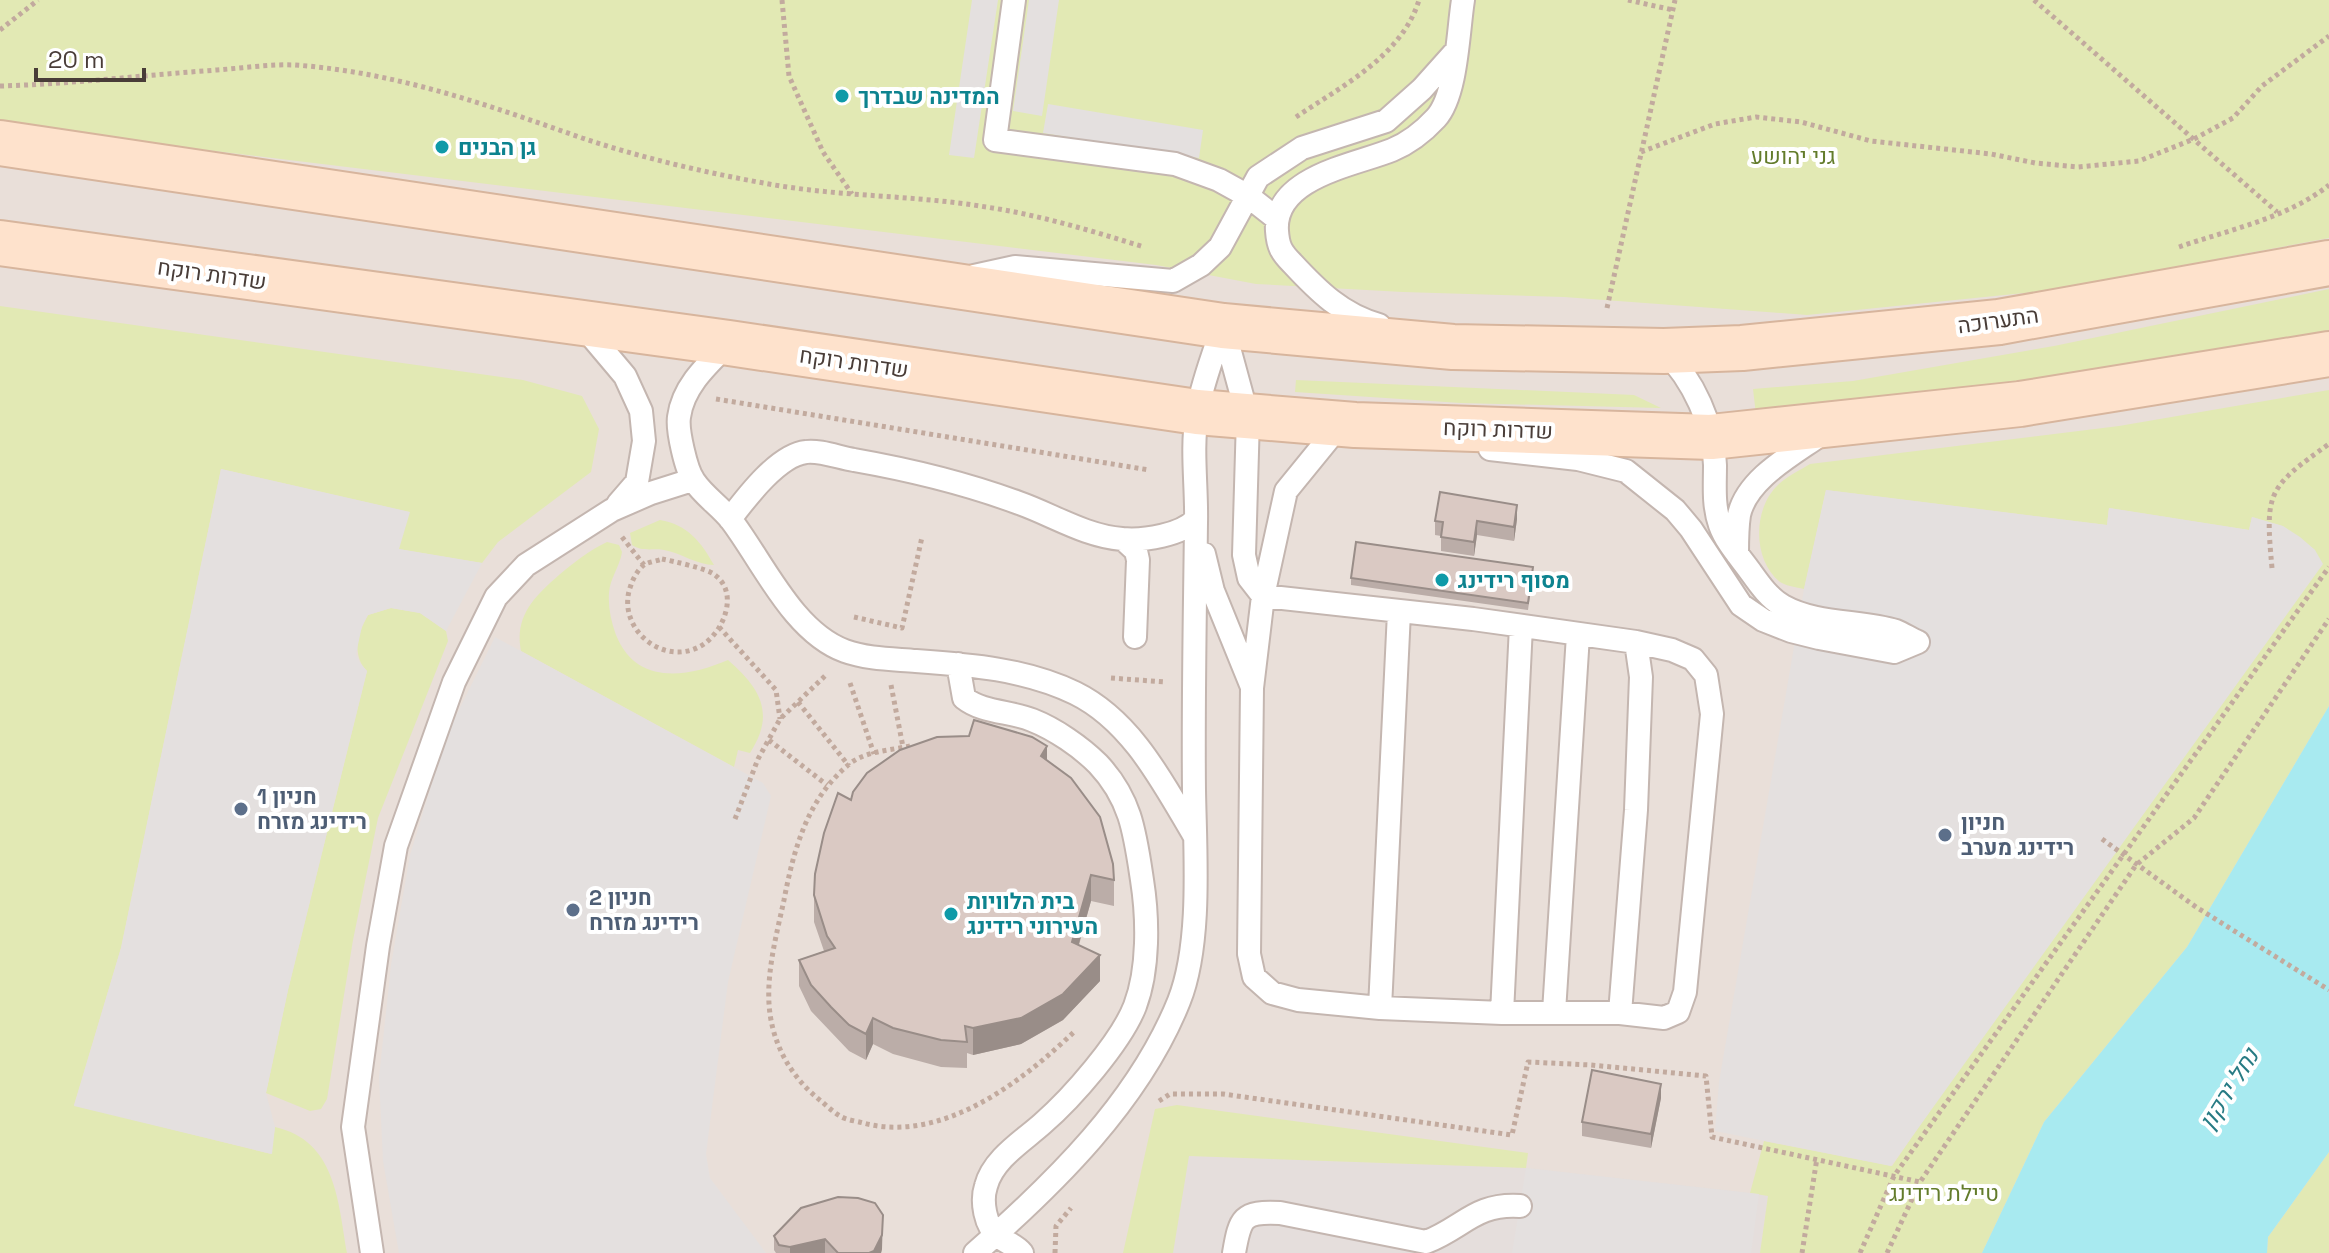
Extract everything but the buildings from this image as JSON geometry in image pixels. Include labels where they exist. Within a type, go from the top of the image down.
[{"type":"main road","points":[[0,143],[1223,326],[1453,347],[1664,351]]},
{"type":"main road","name":"שדרות רוקח","points":[[0,243],[1248,418],[1711,437]]},
{"type":"main road","name":"התערוכה","points":[[1664,351],[1742,348],[1999,322],[2329,263]]},
{"type":"main road","points":[[1711,437],[2020,404],[2329,354]]},
{"type":"lane","points":[[1014,0],[995,140],[1175,164],[1219,180],[1248,196],[1276,218]]},
{"type":"lane","points":[[1453,347],[1361,320],[1339,308],[1278,247],[1276,218],[1292,195],[1308,182],[1394,149],[1421,133],[1439,115],[1449,92],[1463,0]]},
{"type":"lane","points":[[939,284],[1015,267],[1173,281],[1201,265],[1220,247],[1258,177],[1302,148],[1386,121],[1422,89],[1456,51]]},
{"type":"lane","points":[[581,324],[625,376],[641,411],[644,441],[637,482],[612,510]]},
{"type":"lane","points":[[1223,326],[1248,418],[1244,555],[1249,578],[1263,596],[1473,619],[1636,642],[1693,659],[1706,675],[1712,714],[1685,992],[1678,1012],[1664,1018],[1620,1013],[1502,1013],[1380,1008],[1298,1000],[1272,993],[1254,977],[1249,954],[1252,688],[1263,596],[1286,491],[1330,437],[1344,428],[1363,425],[1449,445],[1578,459],[1626,471],[1675,510],[1741,605],[1763,620],[1819,638],[1894,652],[1918,642],[1897,632],[1809,615],[1784,606],[1764,591],[1721,526],[1714,495],[1715,463],[1711,437],[1703,411],[1677,363],[1664,351]]},
{"type":"lane","points":[[975,1253],[1073,1158],[1134,1085],[1158,1045],[1179,999],[1189,966],[1194,836],[1194,454],[1197,412],[1223,326]]},
{"type":"lane","points":[[729,343],[700,371],[684,398],[678,419],[682,444],[692,480],[730,519],[793,612],[823,638],[845,651],[882,658],[1025,673],[1076,693],[1105,712],[1149,761],[1194,836]]},
{"type":"lane","points":[[1737,554],[1740,513],[1749,493],[1762,479],[1837,422]]},
{"type":"lane","points":[[730,519],[753,489],[776,467],[806,452],[907,469],[970,485],[1073,527],[1123,539],[1174,534],[1191,526],[1196,519]]},
{"type":"lane","points":[[372,1253],[353,1127],[378,946],[396,846],[454,682],[496,597],[526,565],[612,510],[692,480]]},
{"type":"lane","points":[[1196,519],[1213,591],[1252,688]]},
{"type":"lane","points":[[1123,539],[1136,551],[1138,560],[1135,637]]},
{"type":"lane","points":[[1380,1008],[1399,612]]},
{"type":"lane","points":[[1502,1013],[1521,626]]},
{"type":"lane","points":[[1554,1012],[1578,635]]},
{"type":"lane","points":[[1620,1013],[1636,810],[1641,677],[1636,642]]},
{"type":"lane","points":[[958,664],[964,698],[974,706],[1033,720],[1071,742],[1096,763],[1120,791],[1131,815],[1144,890],[1143,961],[1135,1005],[1119,1037],[1056,1112],[996,1167],[986,1186],[984,1211],[995,1235],[1022,1253]]},
{"type":"lane","points":[[1234,1253],[1239,1224],[1249,1215],[1260,1212],[1280,1213],[1426,1242],[1445,1235],[1479,1211],[1507,1205],[1520,1206]]},
{"type":"path","points":[[0,30],[38,0]]},
{"type":"path","points":[[782,0],[789,76],[823,152],[853,196]]},
{"type":"path","points":[[1628,0],[1673,10]]},
{"type":"path","points":[[1607,308],[1675,0]]},
{"type":"path","points":[[2034,0],[2278,213],[2316,195],[2329,185]]},
{"type":"path","points":[[1641,152],[1715,124],[1756,117],[1801,122],[1871,141],[1935,146],[2035,163],[2078,167],[2139,161],[2194,139],[2233,118],[2262,86],[2329,36]]},
{"type":"path","points":[[0,86],[71,84],[178,72],[294,65],[444,91],[584,138],[688,167],[770,184],[853,196],[983,206],[1063,222],[1153,249]]},
{"type":"path","points":[[712,398],[1149,470]]},
{"type":"path","points":[[2272,568],[2268,521],[2275,489],[2288,473],[2329,444]]},
{"type":"path","points":[[619,532],[644,565]]},
{"type":"path","points":[[854,617],[902,628],[922,537]]},
{"type":"path","points":[[662,559],[715,574],[726,589],[727,606],[714,637],[685,652],[653,646],[641,636],[627,608],[628,592],[634,577],[644,565],[662,559]]},
{"type":"path","points":[[1860,1253],[1894,1176],[2329,567]]},
{"type":"path","points":[[1887,1253],[1920,1182],[2136,865],[2194,818],[2329,619]]},
{"type":"path","points":[[719,627],[776,690],[780,719]]},
{"type":"path","points":[[735,819],[758,759],[780,719],[829,670]]},
{"type":"path","points":[[1106,678],[1192,683]]},
{"type":"path","points":[[849,679],[874,754]]},
{"type":"path","points":[[891,684],[907,746],[855,760],[827,785],[805,822],[788,876],[772,960],[770,1012],[778,1047],[795,1075],[815,1097],[841,1117],[873,1126],[903,1129],[937,1123],[976,1106],[1050,1055],[1076,1030]]},
{"type":"path","points":[[798,702],[849,766]]},
{"type":"path","points":[[769,740],[827,785]]},
{"type":"path","points":[[2102,839],[2196,907],[2329,990]]},
{"type":"path","points":[[1151,1111],[1170,1094],[1223,1094],[1512,1135],[1528,1062],[1591,1065],[1706,1076],[1712,1137],[1920,1182]]},
{"type":"path","points":[[1802,1253],[1817,1158]]},
{"type":"path","points":[[1055,1253],[1056,1226],[1075,1203]]},
{"type":"shaded area","points":[[0,0],[2329,0],[2329,1253],[0,1253]]},
{"type":"shaded area","points":[[972,0],[998,0],[974,158],[949,155]]},
{"type":"shaded area","points":[[1029,0],[1059,0],[1042,116],[1013,111]]},
{"type":"shaded area","points":[[1048,104],[1203,130],[1199,158],[1043,133]]},
{"type":"shaded area","name":"1 חניון רידינג מזרח","points":[[221,469],[410,512],[399,549],[482,563],[446,631],[420,613],[391,608],[368,615],[362,626],[356,654],[367,671],[288,990],[266,1093],[275,1127],[272,1154],[74,1106],[121,948]]},
{"type":"shaded area","name":"חניון רידינג מערב","points":[[1826,490],[2107,525],[2109,508],[2249,530],[2252,517],[2283,526],[2300,537],[2315,550],[2323,564],[1891,1166],[1715,1131],[1719,1082],[1804,589]]},
{"type":"shaded area","name":"2 חניון רידינג מזרח","points":[[495,637],[763,783],[771,796],[728,982],[706,1154],[710,1178],[766,1253],[399,1253],[383,1161],[379,1077],[391,965],[410,855],[447,734]]},
{"type":"shaded area","points":[[1188,1156],[1526,1168],[1768,1195],[1760,1253],[1173,1253]]},
{"type":"shaded area","points":[[1526,1168],[1759,1194],[1751,1253],[1512,1253]]},
{"type":"green space","name":"גני יהושע","points":[[0,0],[2329,0],[2329,238],[2045,291],[1807,315],[1564,297],[1256,284],[1156,265],[0,125]]},
{"type":"green space","points":[[2329,289],[2329,330],[2058,381],[1756,415],[1753,389],[1853,381],[2054,346]]},
{"type":"green space","points":[[0,306],[523,380],[582,396],[599,429],[591,472],[498,542],[482,563],[398,549],[409,512],[221,469],[121,948],[74,1105],[271,1154],[275,1127],[295,1134],[311,1145],[330,1176],[341,1213],[347,1253],[0,1253]]},
{"type":"green space","points":[[1296,380],[1634,395],[1661,408],[1461,403],[1295,392]]},
{"type":"green space","name":"טיילת רידינג","points":[[2329,390],[2329,706],[2187,947],[2044,1122],[1982,1253],[1760,1253],[1768,1196],[1750,1193],[1764,1141],[1892,1166],[2315,550],[2282,526],[2252,517],[2249,530],[2109,508],[2107,525],[1826,490],[1804,589],[1780,582],[1764,561],[1760,548],[1760,520],[1770,495],[1785,479],[1810,464],[2119,426]]},
{"type":"green space","points":[[660,520],[686,530],[714,565],[660,549],[643,549],[632,545],[630,533]]},
{"type":"green space","points":[[607,542],[619,545],[622,552],[610,588],[611,619],[625,651],[636,663],[649,670],[679,673],[696,671],[728,660],[756,691],[763,713],[762,726],[750,753],[738,750],[734,767],[521,651],[521,627],[535,599],[570,566]]},
{"type":"green space","points":[[391,608],[420,613],[446,631],[448,641],[378,818],[353,940],[327,1099],[321,1109],[310,1111],[266,1093],[288,990],[367,671],[359,658],[359,636],[368,615]]},
{"type":"green space","points":[[1177,1105],[1528,1153],[1526,1168],[1189,1156],[1173,1253],[1123,1253],[1155,1109]]},
{"type":"green space","points":[[2329,1152],[2329,1253],[2267,1253],[2268,1237]]},
{"type":"water","name":"נחל ירקון","points":[[2329,706],[2329,1152],[2268,1237],[2267,1253],[1982,1253],[2044,1122],[2187,947]]},
{"type":"place","name":"המדינה שבדרך","points":[[842,96]]},
{"type":"place","name":"גן הבנים","points":[[442,147]]},
{"type":"place","name":"מסוף רידינג","points":[[1442,580]]},
{"type":"place","name":"1 חניון רידינג מזרח","points":[[241,809]]},
{"type":"place","name":"חניון רידינג מערב","points":[[1945,835]]},
{"type":"place","name":"2 חניון רידינג מזרח","points":[[573,910]]},
{"type":"place","name":"בית הלוויות העירוני רידינג","points":[[951,914]]}]
